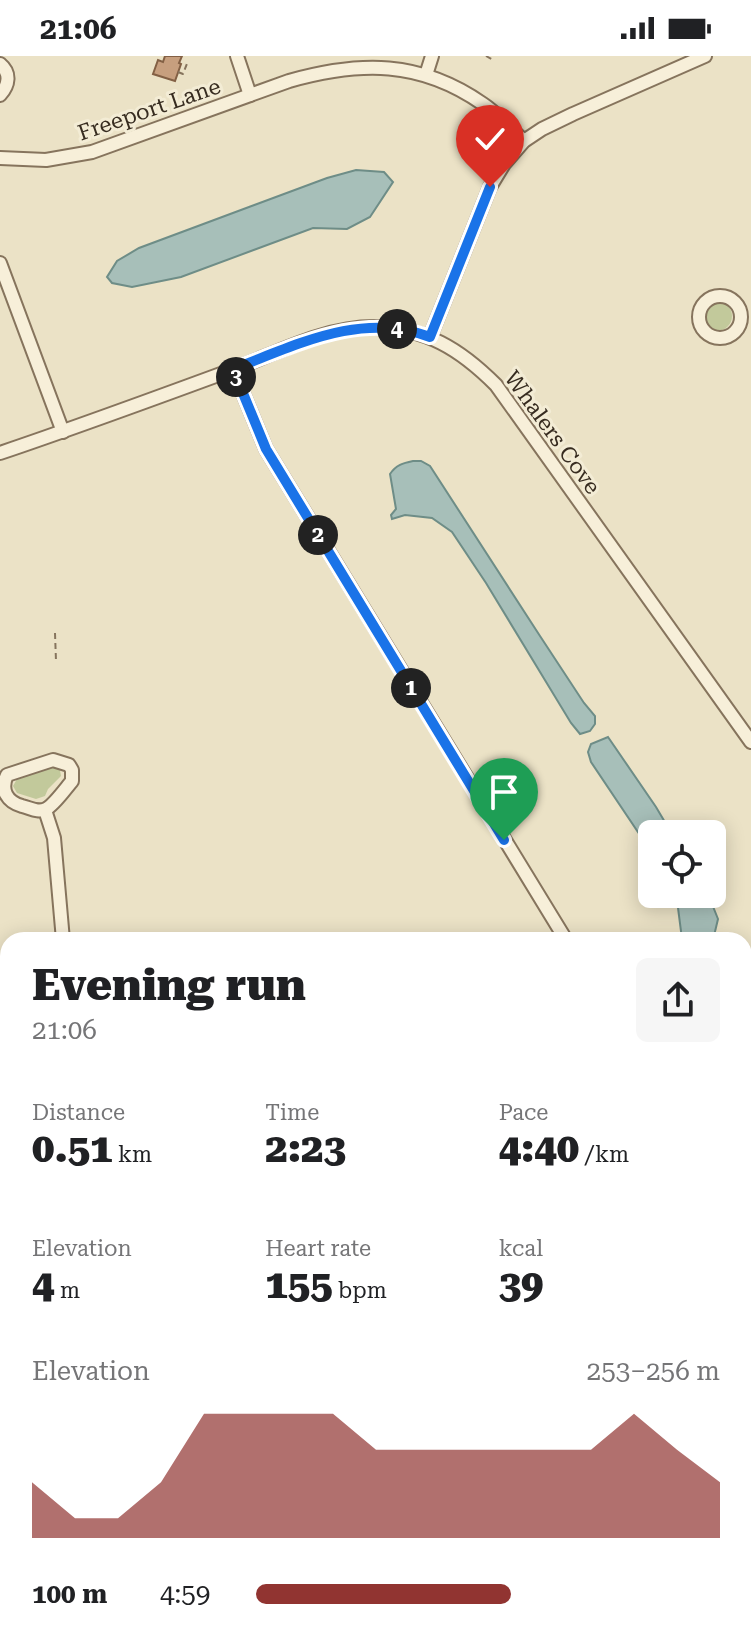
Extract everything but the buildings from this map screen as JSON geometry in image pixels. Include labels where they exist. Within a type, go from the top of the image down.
[{"type":"street","points":[[237,56],[250,95]]},
{"type":"street","points":[[426,75],[432,56]]},
{"type":"street","points":[[430,337],[490,187],[504,164],[524,141],[573,114],[705,56]]},
{"type":"street","points":[[0,64],[8,82],[0,95]]},
{"type":"street","name":"Freeport Lane","points":[[0,158],[46,160],[92,152],[299,78],[348,68],[389,68],[426,75],[452,85],[486,106],[524,141]]},
{"type":"street","points":[[0,263],[63,432]]},
{"type":"street","points":[[738,307],[751,301]]},
{"type":"street","name":"Whalers Cove","points":[[0,453],[314,338],[353,328],[387,328],[430,337],[466,357],[496,385],[751,742]]},
{"type":"street","points":[[233,369],[266,449],[561,932]]},
{"type":"street","points":[[53,760],[69,765],[72,781],[45,810],[14,805],[2,792],[3,780],[7,775],[53,760]]},
{"type":"street","points":[[45,810],[54,838],[62,932]]},
{"type":"path","points":[[486,56],[493,60]]},
{"type":"path","points":[[178,72],[183,74],[188,61]]},
{"type":"path","points":[[55,633],[56,661]]},
{"type":"green space","points":[[717,301],[727,306],[732,316],[727,326],[717,331],[707,326],[702,316],[707,306]]},
{"type":"green space","points":[[54,766],[60,770],[61,776],[45,796],[36,799],[17,793],[13,786],[17,779]]},
{"type":"water","points":[[356,170],[384,172],[393,182],[370,217],[347,229],[313,228],[181,277],[132,287],[112,283],[107,277],[117,261],[139,248]]},
{"type":"water","points":[[413,461],[430,466],[595,716],[595,724],[590,731],[580,734],[571,723],[452,532],[432,518],[405,515],[392,519],[391,515],[396,509],[390,474],[400,465]]},
{"type":"water","points":[[608,737],[664,820],[638,820],[638,832],[591,762],[588,752],[591,744]]},
{"type":"water","points":[[678,908],[714,908],[718,919],[715,932],[681,932]]},
{"type":"route","points":[[490,187],[430,337],[387,328],[353,328],[314,338],[233,369],[266,449],[504,840]]}]
